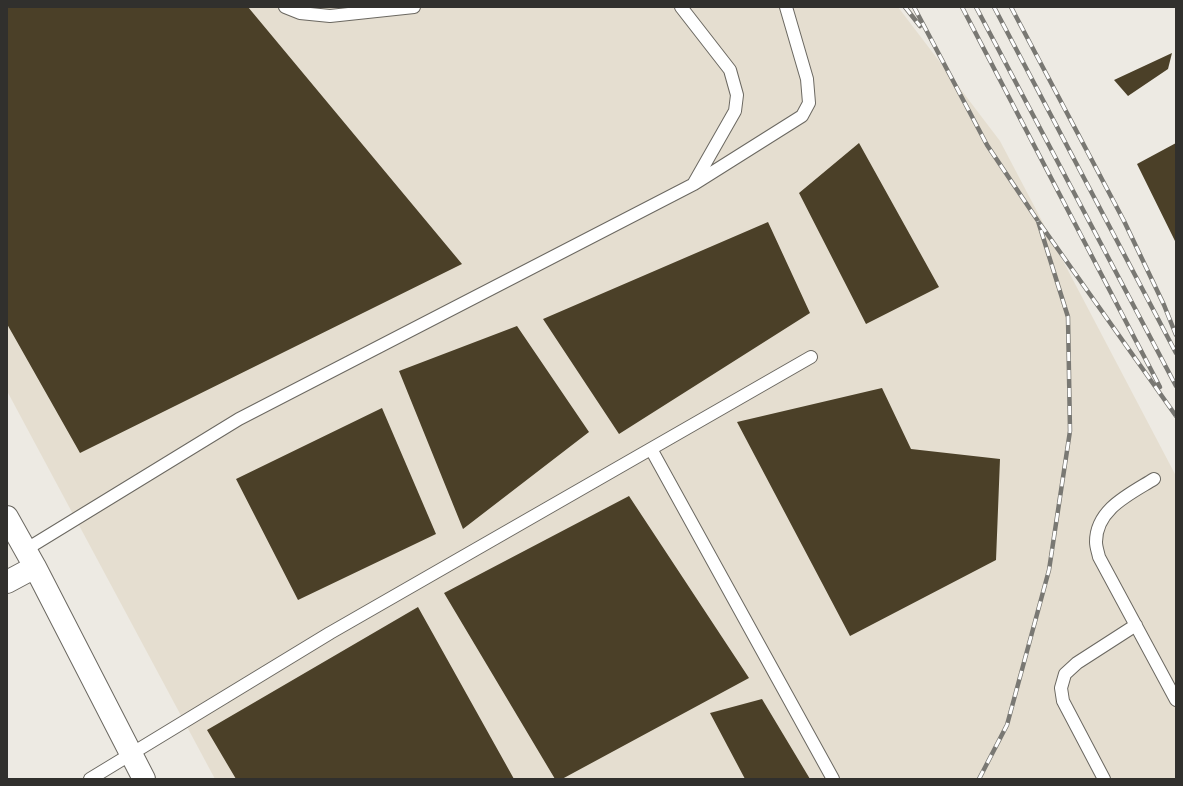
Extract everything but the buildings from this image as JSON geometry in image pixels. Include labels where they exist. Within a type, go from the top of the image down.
[{"type":"street","points":[[7,517],[21,550],[144,779]]},
{"type":"street","points":[[7,582],[21,550]]},
{"type":"lane","points":[[285,7],[300,13],[330,16],[414,7]]},
{"type":"lane","points":[[681,7],[730,70],[737,95],[735,111],[694,184]]},
{"type":"lane","points":[[21,550],[239,419],[694,184],[802,116],[809,103],[807,79],[786,7]]},
{"type":"lane","points":[[90,779],[132,755],[330,633],[811,357]]},
{"type":"lane","points":[[651,449],[833,779]]},
{"type":"lane","points":[[1154,479],[1118,501],[1104,516],[1097,532],[1095,544],[1099,557],[1176,700]]},
{"type":"lane","points":[[1104,779],[1063,701],[1061,688],[1065,674],[1077,663],[1136,625]]},
{"type":"shaded area","points":[[7,7],[898,7],[1000,141],[1176,476],[1176,779],[215,779],[7,391]]},
{"type":"railway","points":[[905,7],[920,26]]},
{"type":"railway","points":[[914,7],[987,145],[1038,221],[1176,416]]},
{"type":"railway","points":[[962,7],[1160,387]]},
{"type":"railway","points":[[976,7],[1176,386]]},
{"type":"railway","points":[[994,7],[1176,353]]},
{"type":"railway","points":[[1011,7],[1124,221],[1164,305],[1176,335]]},
{"type":"railway","points":[[979,779],[1007,725],[1049,570],[1070,431],[1068,317],[1038,221]]}]
